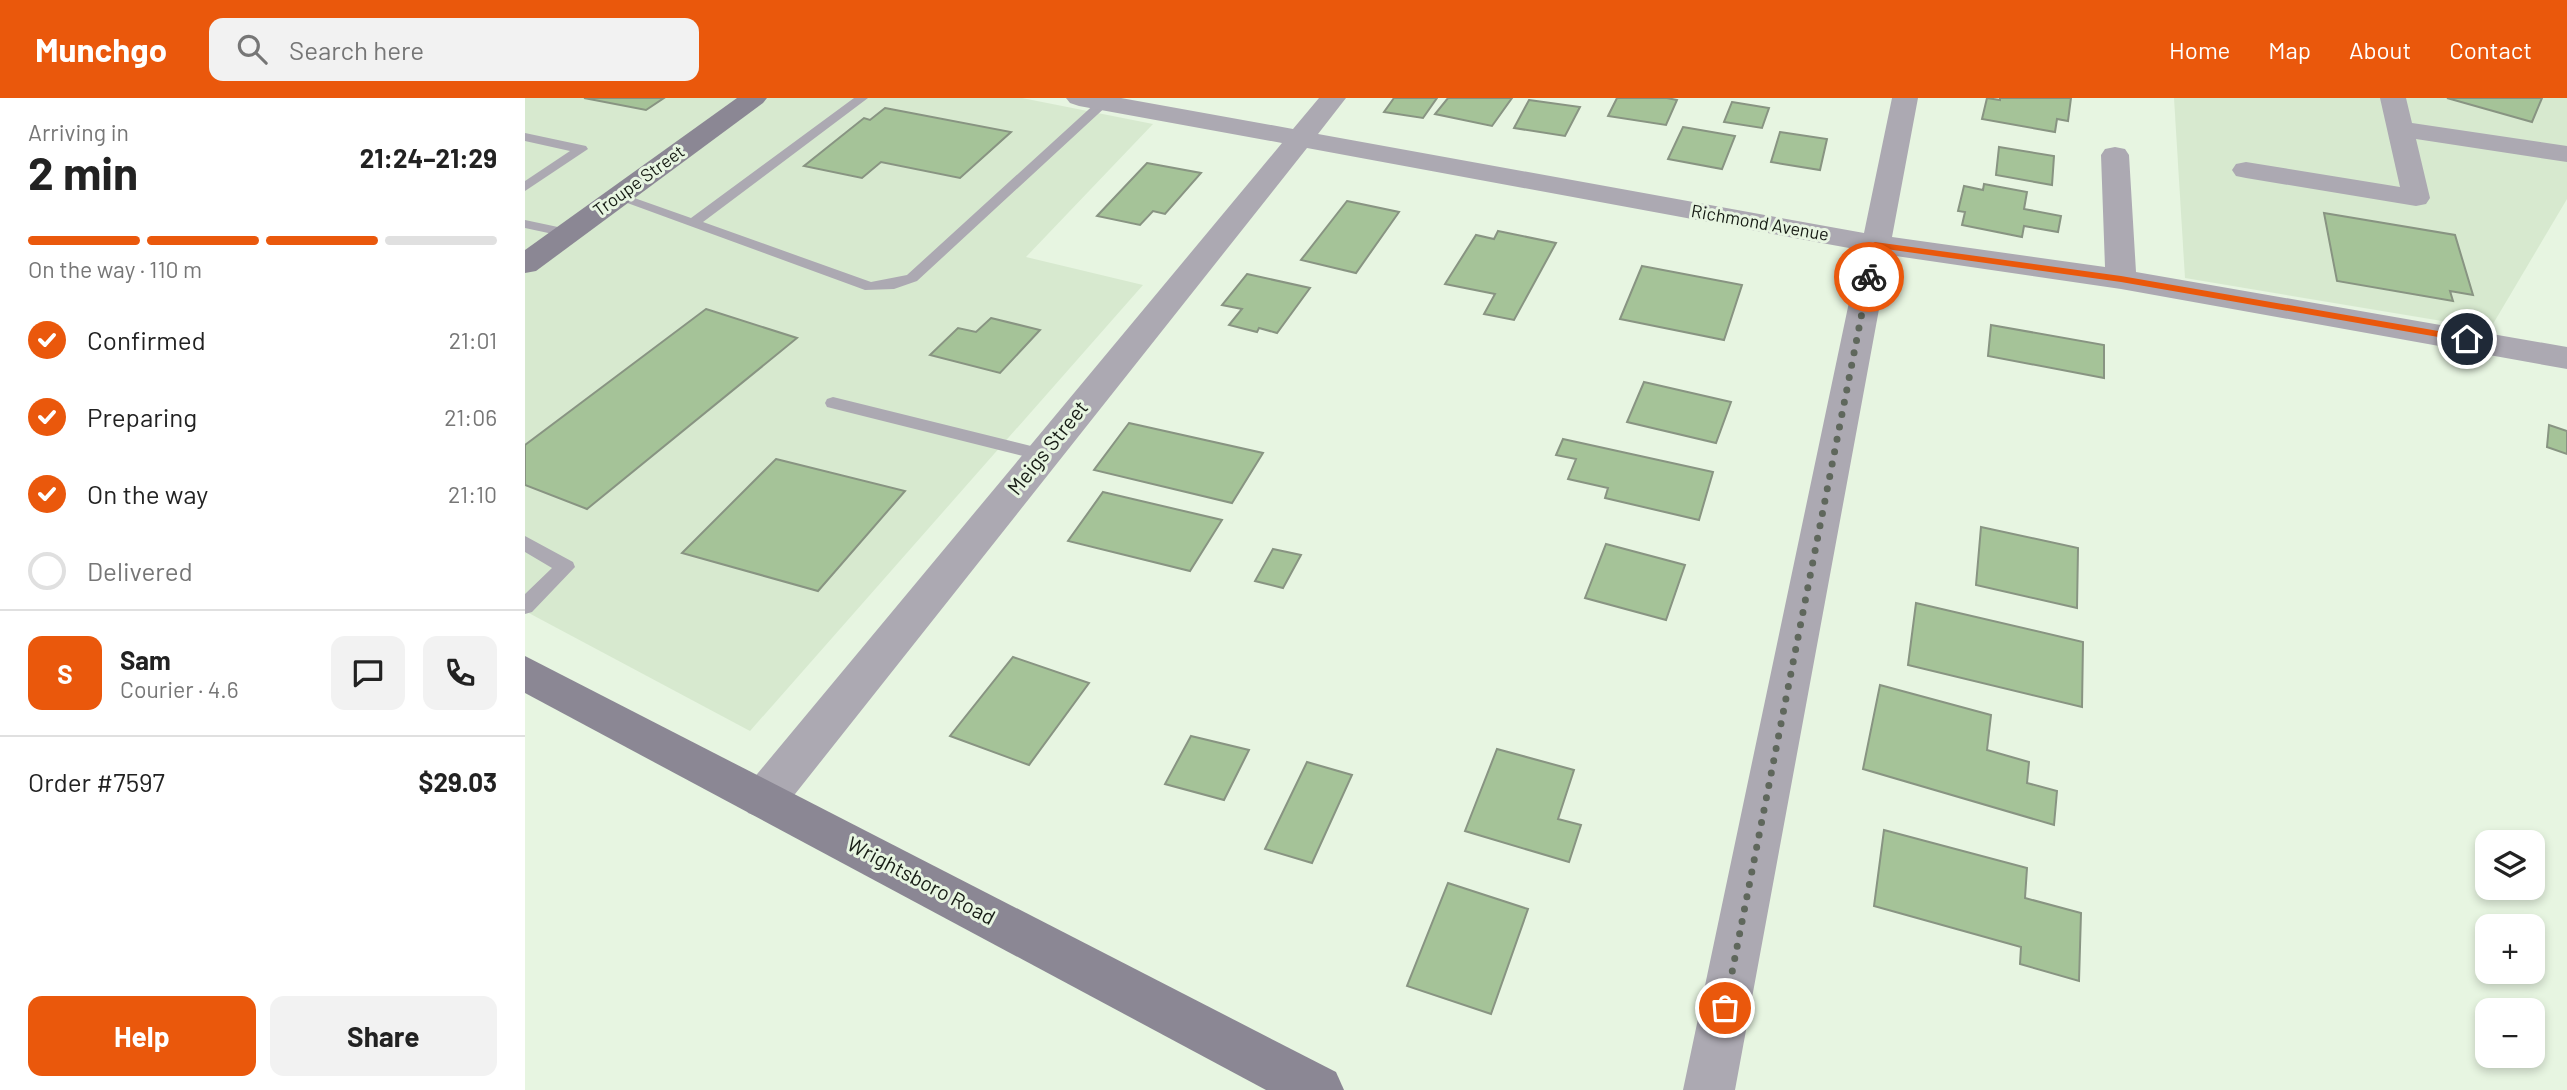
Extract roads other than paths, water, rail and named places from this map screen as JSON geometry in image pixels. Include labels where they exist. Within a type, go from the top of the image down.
[{"type":"main road","name":"Troupe Street","points":[[525,264],[754,98]]},
{"type":"main road","name":"Wrightsboro Road","points":[[525,673],[1318,1090]]},
{"type":"street","name":"Meigs Street","points":[[764,799],[1333,98]]},
{"type":"street","points":[[1709,1090],[1905,98]]},
{"type":"street","points":[[2246,170],[2416,198],[2393,98]]},
{"type":"street","name":"Richmond Avenue","points":[[1091,100],[1875,244],[2121,279],[2567,358]]},
{"type":"street","points":[[2400,130],[2567,154]]},
{"type":"street","points":[[2115,155],[2121,279]]},
{"type":"lane","points":[[692,224],[862,98]]},
{"type":"lane","points":[[618,197],[870,287],[894,284],[912,278],[1091,100]]},
{"type":"lane","points":[[525,137],[581,149],[525,187]]},
{"type":"lane","points":[[525,224],[567,233]]},
{"type":"lane","points":[[833,403],[1043,455]]},
{"type":"lane","points":[[525,544],[566,567],[525,606]]}]
